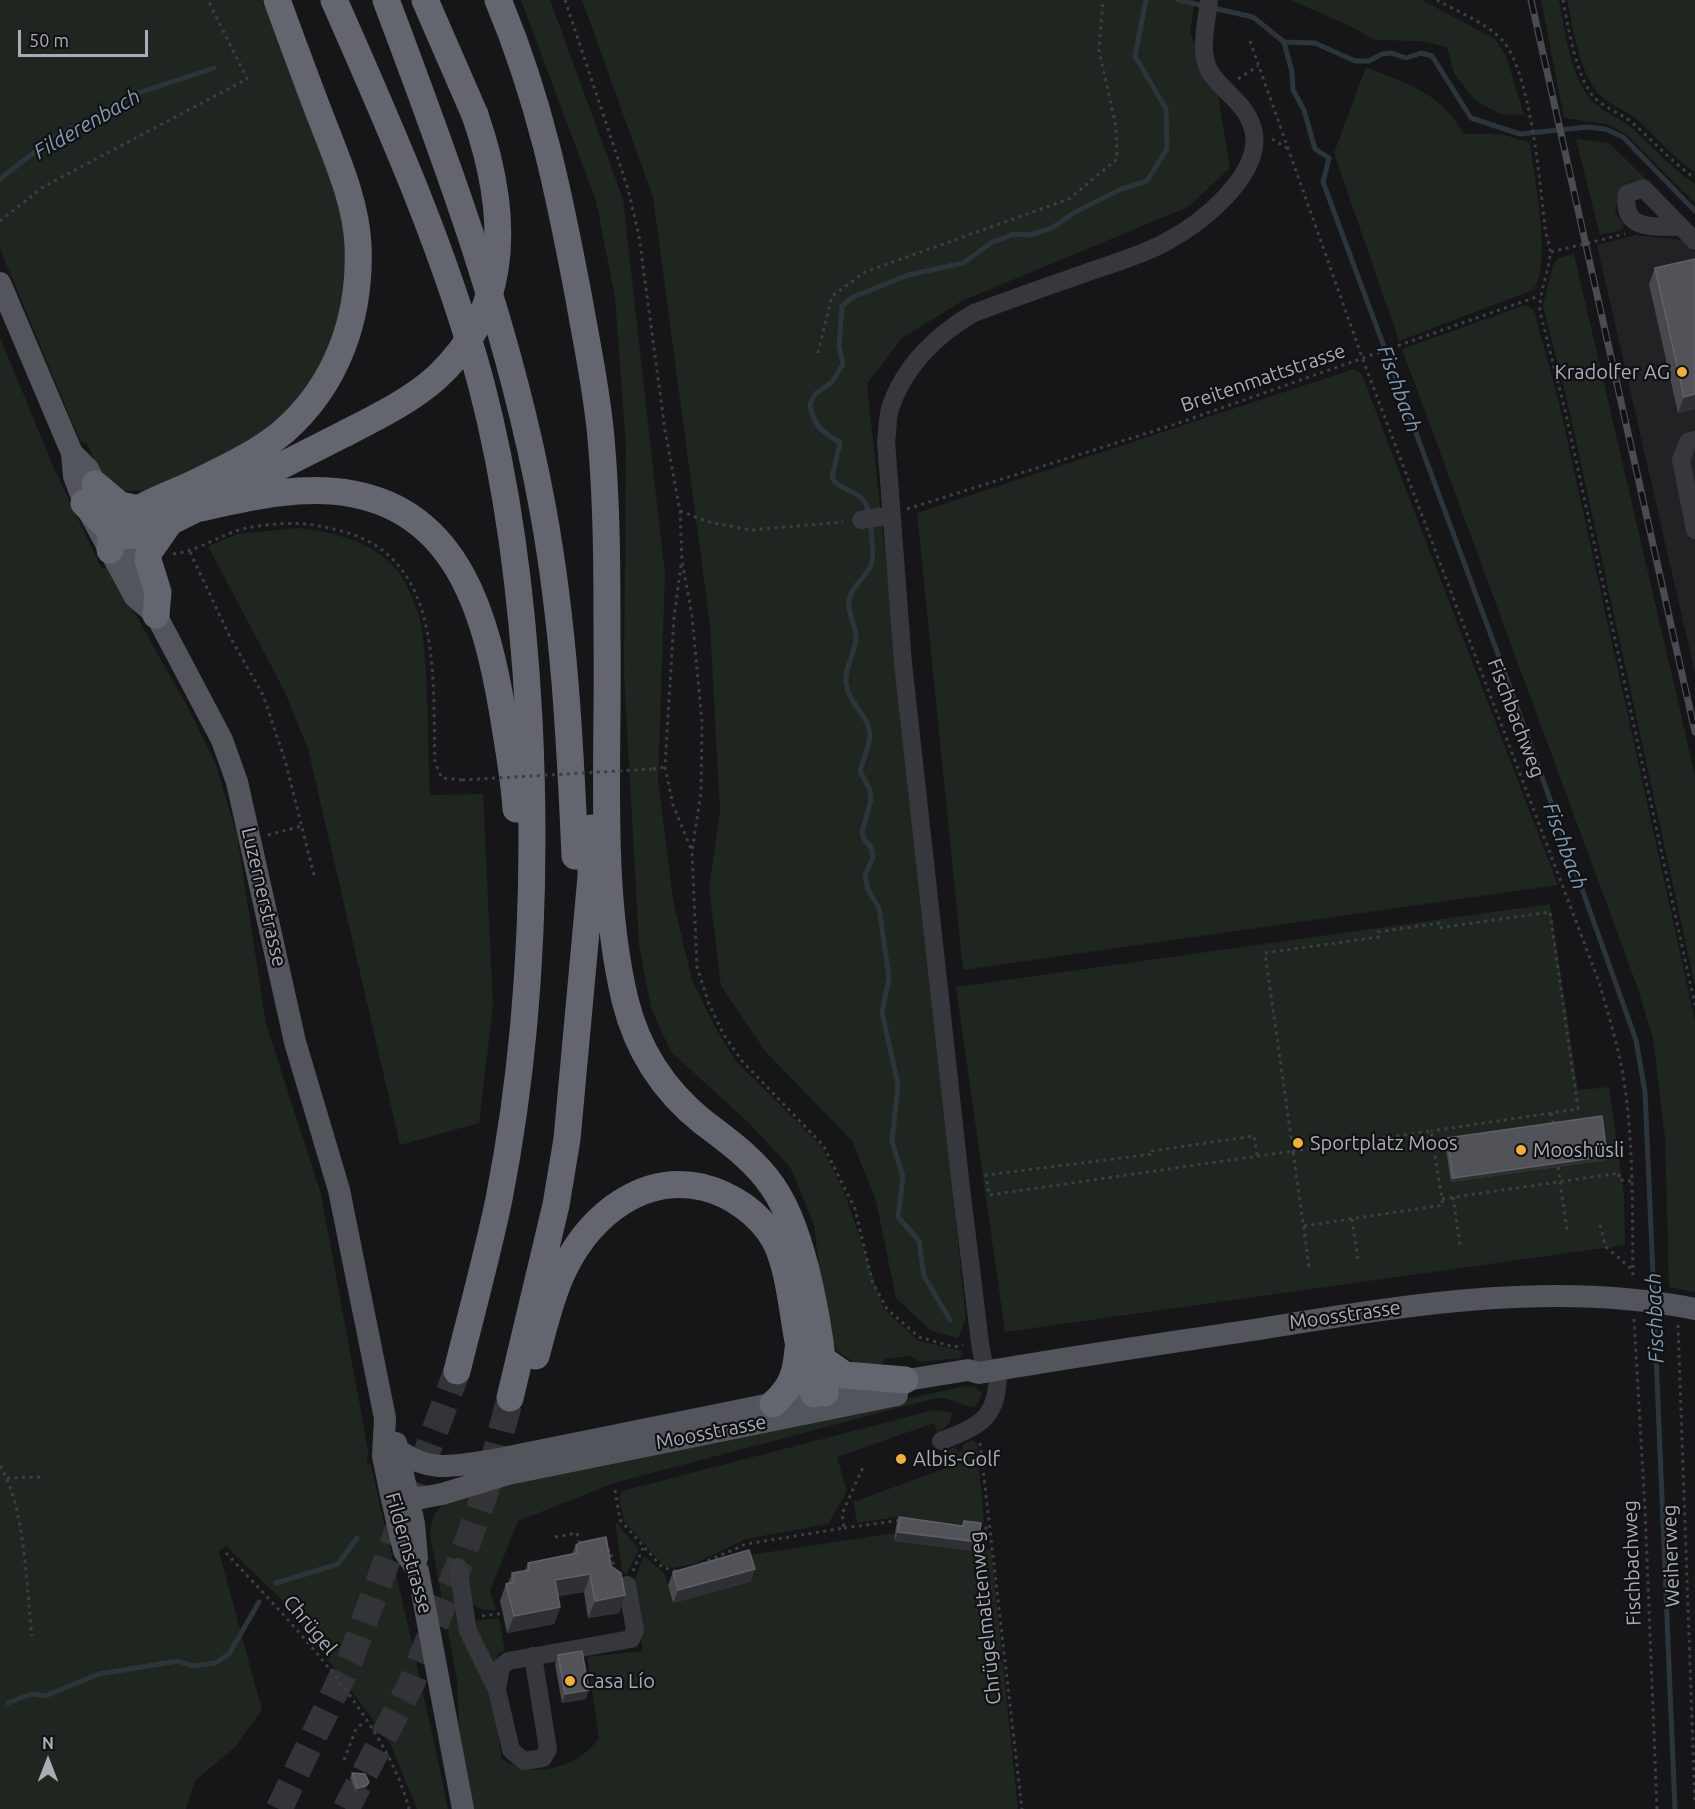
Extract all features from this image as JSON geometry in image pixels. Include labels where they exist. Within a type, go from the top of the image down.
[{"type":"highway","points":[[115,536],[139,509],[237,462],[282,432],[320,391],[332,371],[350,326],[356,301],[358,243],[350,197],[277,0]]},
{"type":"highway","points":[[326,0],[370,83]]},
{"type":"highway","points":[[334,0],[409,172],[457,304],[481,383],[499,459],[514,546],[526,665],[533,824],[530,963],[521,1059],[499,1200],[456,1371]]},
{"type":"highway","points":[[386,0],[482,264],[517,392],[542,507],[567,689],[581,984]]},
{"type":"highway","points":[[115,536],[135,534],[170,522],[401,403],[436,378],[458,353],[481,315],[496,267],[499,221],[490,162],[475,115],[425,0]]},
{"type":"highway","points":[[498,0],[542,122],[561,203],[601,439],[606,563],[608,835],[616,948],[625,999],[633,1028],[645,1056],[659,1077],[687,1109],[737,1148],[757,1167],[773,1186],[788,1212],[804,1264],[822,1359],[820,1399]]},
{"type":"highway","points":[[578,295],[589,446],[592,638],[591,877],[567,1139],[517,1399],[565,1267],[581,1240],[598,1220],[622,1200],[655,1187],[678,1184],[712,1190],[744,1206],[766,1228],[781,1257],[799,1345],[820,1399]]},
{"type":"highway","points":[[196,509],[284,493],[315,491],[351,494],[398,509],[420,523],[447,549],[472,595],[500,698],[515,790],[530,963]]},
{"type":"highway","points":[[90,493],[120,505],[139,509]]},
{"type":"highway","points":[[90,493],[115,536]]},
{"type":"highway","points":[[156,615],[158,592],[147,560],[149,552],[170,522]]},
{"type":"highway","points":[[773,1404],[791,1384],[796,1370],[799,1345]]},
{"type":"highway","points":[[822,1359],[845,1375],[905,1380]]},
{"type":"main road","points":[[0,284],[72,453],[74,476],[90,493]]},
{"type":"main road","name":"Luzernerstrasse","points":[[115,536],[152,595],[156,615],[222,740],[237,782],[252,839],[295,1042],[339,1191]]},
{"type":"main road","name":"Fildernstrasse","points":[[339,1191],[385,1418],[383,1456],[402,1492],[463,1809]]},
{"type":"main road","name":"Moosstrasse","points":[[402,1492],[442,1494],[519,1472],[820,1399],[905,1380],[968,1370],[988,1371],[1436,1303],[1555,1297],[1638,1309],[1682,1307]]},
{"type":"main road","name":"Moosstrasse","points":[[399,1451],[430,1467],[442,1468],[489,1461],[773,1404],[970,1378],[988,1371]]},
{"type":"main road","points":[[385,1418],[399,1451],[402,1492]]},
{"type":"main road","name":"Moosstrasse","points":[[402,1492],[489,1461]]},
{"type":"main road","points":[[418,1571],[426,1515],[442,1494]]},
{"type":"lane","points":[[941,1441],[977,1424],[992,1410],[998,1393],[988,1371],[980,1343],[903,663],[876,518],[890,409],[904,380],[920,356],[937,338],[974,313],[1137,255],[1167,242],[1200,220],[1244,175],[1253,155],[1254,137],[1248,115],[1209,71],[1204,53],[1209,0]]},
{"type":"lane","points":[[1681,227],[1645,225],[1633,221],[1628,213],[1627,194],[1643,188],[1695,241]]},
{"type":"lane","points":[[1695,440],[1688,442],[1680,460],[1695,530]]},
{"type":"lane","points":[[458,1567],[465,1618],[472,1642],[497,1690],[511,1750],[524,1761],[543,1758],[548,1743],[533,1656]]},
{"type":"lane","points":[[497,1690],[499,1673],[504,1664],[512,1660],[631,1639],[634,1630],[627,1586]]},
{"type":"path","points":[[0,221],[43,187],[247,79],[208,0]]},
{"type":"path","points":[[565,0],[628,189],[639,236],[665,430],[680,511],[682,561],[692,616],[702,722],[701,793],[692,851],[697,967],[709,1005],[724,1035],[742,1061],[823,1145],[855,1209],[872,1281],[887,1308],[919,1337],[954,1347],[980,1343]]},
{"type":"path","points":[[818,353],[832,296],[865,272],[1069,199],[1117,159],[1116,126],[1099,51],[1103,0]]},
{"type":"path","points":[[1437,0],[1493,31],[1504,43],[1511,56],[1530,119],[1545,235],[1551,252],[1539,296],[1540,312],[1565,410],[1695,1005]]},
{"type":"path","points":[[1563,0],[1572,40],[1589,91],[1595,99],[1635,124],[1673,163],[1695,178]]},
{"type":"path","name":"Fischbachweg","points":[[1250,41],[1363,360],[1599,982],[1617,1040],[1625,1087],[1632,1181],[1633,1270],[1606,1247],[1600,1225]]},
{"type":"path","points":[[1225,89],[1258,66]]},
{"type":"path","points":[[1551,252],[1621,235],[1645,225]]},
{"type":"path","name":"Breitenmattstrasse","points":[[680,511],[709,522],[751,530],[876,518],[1173,425],[1363,360],[1539,296]]},
{"type":"path","points":[[314,875],[303,826],[263,695],[229,635],[190,552],[235,531],[279,524],[312,524],[355,534],[374,543],[398,564],[412,583],[428,634],[435,763],[442,778],[462,780],[665,767]]},
{"type":"path","points":[[682,561],[674,617],[665,767],[673,804],[692,851]]},
{"type":"path","points":[[252,839],[303,826]]},
{"type":"path","points":[[1257,1155],[1254,1136],[1152,1151],[1153,1154],[1142,1156],[1089,1163],[1088,1160],[984,1177],[989,1195],[1257,1155],[1293,1151],[1578,1109],[1550,912],[1439,928],[1439,923],[1378,932],[1379,937],[1265,953],[1293,1151],[1310,1267]]},
{"type":"path","points":[[1551,1113],[1554,1127]]},
{"type":"path","points":[[1304,1226],[1443,1205],[1431,1131]]},
{"type":"path","points":[[1558,1167],[1568,1230]]},
{"type":"path","points":[[1442,1199],[1619,1173],[1619,1180],[1632,1181]]},
{"type":"path","points":[[1452,1197],[1460,1245]]},
{"type":"path","points":[[1352,1219],[1358,1260]]},
{"type":"path","name":"Weiherweg","points":[[1682,1307],[1695,1805]]},
{"type":"path","name":"Fischbachweg","points":[[1638,1309],[1657,1809]]},
{"type":"path","name":"Chrügelmattenweg","points":[[977,1424],[1022,1809]]},
{"type":"path","points":[[0,1466],[7,1478],[16,1506],[32,1636]]},
{"type":"path","points":[[844,1528],[842,1514],[863,1467]]},
{"type":"path","points":[[7,1478],[42,1477]]},
{"type":"path","points":[[615,1490],[620,1520],[644,1548],[662,1568],[669,1571],[686,1571]]},
{"type":"path","points":[[696,1566],[746,1544],[896,1520],[907,1521]]},
{"type":"path","points":[[971,1528],[990,1528]]},
{"type":"path","points":[[555,1537],[577,1533],[583,1555]]},
{"type":"path","points":[[601,1552],[610,1550],[615,1573],[627,1586],[644,1548]]},
{"type":"path","name":"Chrügel","points":[[226,1553],[277,1607],[345,1690],[383,1745],[405,1792],[409,1809]]},
{"type":"path","points":[[465,1618],[509,1612]]},
{"type":"path","points":[[344,1760],[356,1729],[365,1721]]},
{"type":"shaded area","points":[[0,0],[262,0],[340,206],[347,243],[345,300],[329,355],[289,411],[259,436],[152,490],[125,491],[101,477],[87,443],[80,441],[0,249]]},
{"type":"shaded area","points":[[521,0],[550,0],[623,199],[665,575],[658,780],[673,900],[692,980],[714,1025],[735,1060],[821,1146],[845,1194],[884,1310],[919,1341],[963,1351],[960,1358],[920,1362],[911,1356],[885,1359],[879,1368],[855,1363],[838,1352],[826,1329],[814,1224],[790,1167],[749,1123],[671,1052],[651,1008],[639,945],[624,673],[626,448],[615,297],[596,201]]},
{"type":"shaded area","points":[[582,0],[1195,0],[1190,34],[1217,88],[1230,168],[1188,207],[964,300],[902,338],[867,384],[966,1318],[958,1338],[931,1331],[896,1298],[876,1201],[852,1141],[766,1052],[721,986],[709,888],[720,811],[710,625],[653,197]]},
{"type":"shaded area","points":[[1290,0],[1422,0],[1495,39],[1506,56],[1524,115],[1499,114],[1474,99],[1454,73],[1447,47],[1420,41],[1374,40],[1350,26]]},
{"type":"shaded area","points":[[1541,0],[1559,0],[1575,72],[1590,99],[1627,124],[1670,165],[1695,184],[1695,203],[1626,134],[1607,124],[1564,118]]},
{"type":"shaded area","points":[[1567,0],[1695,0],[1695,172],[1673,155],[1636,118],[1605,100],[1594,88],[1578,51]]},
{"type":"shaded area","points":[[1366,67],[1422,91],[1444,108],[1464,134],[1502,134],[1530,143],[1542,241],[1539,278],[1533,290],[1399,341],[1334,153]]},
{"type":"shaded area","points":[[1576,139],[1609,143],[1646,179],[1632,181],[1619,191],[1615,212],[1624,226],[1622,230],[1600,235]]},
{"type":"shaded area","points":[[1635,235],[1683,240],[1695,252],[1695,674],[1597,245]]},
{"type":"shaded area","points":[[1574,254],[1695,775],[1695,986],[1569,409],[1543,306],[1553,265],[1559,258]]},
{"type":"shaded area","points":[[1525,305],[1534,310],[1561,411],[1695,1021],[1695,1292],[1669,1287],[1665,1138],[1653,1038],[1637,986],[1402,349]]},
{"type":"shaded area","points":[[0,337],[52,464],[102,569],[108,566],[185,702],[215,762],[237,835],[266,1024],[321,1194],[368,1450],[367,1462],[371,1466],[448,1809],[417,1809],[390,1743],[281,1599],[226,1546],[219,1552],[262,1710],[236,1746],[195,1781],[186,1809],[0,1809]]},
{"type":"shaded area","points":[[1354,369],[1362,375],[1558,885],[963,970],[917,513]]},
{"type":"shaded area","points":[[297,528],[338,535],[364,545],[387,560],[397,570],[412,598],[422,629],[427,690],[430,795],[483,794],[493,1006],[479,1123],[400,1145],[308,749],[284,690],[208,546],[237,534]]},
{"type":"shaded area","name":"Sportplatz Moos","points":[[1550,904],[1578,1090],[1609,1087],[1624,1195],[1625,1245],[1005,1332],[956,987]]},
{"type":"shaded area","points":[[966,1386],[975,1387],[983,1394],[975,1407],[936,1398],[614,1483],[518,1521],[490,1591],[496,1610],[486,1610],[472,1603],[463,1590],[453,1564],[490,1690],[502,1759],[514,1766],[541,1770],[555,1768],[580,1757],[599,1738],[587,1657],[643,1651],[632,1587],[644,1556],[664,1573],[673,1603],[750,1582],[748,1556],[756,1554],[887,1534],[895,1534],[895,1541],[975,1551],[991,1549],[1018,1809],[471,1809],[460,1750],[457,1680],[431,1540],[431,1525],[439,1508],[457,1496]]},
{"type":"shaded area","points":[[934,1410],[952,1413],[950,1422],[938,1434],[934,1423],[837,1457],[847,1491],[828,1524],[746,1539],[694,1564],[672,1568],[663,1565],[624,1521],[619,1498],[622,1491]]},
{"type":"shaded area","points":[[973,1440],[977,1444],[984,1522],[960,1524],[897,1517],[857,1523],[853,1502],[949,1467],[944,1451],[955,1447],[958,1452],[963,1450],[963,1444]]},
{"type":"shaded area","points":[[615,1521],[639,1549],[626,1575],[622,1570]]},
{"type":"shaded area","points":[[499,1618],[505,1651],[498,1653],[494,1673],[473,1627],[479,1620]]},
{"type":"building","name":"Kradolfer AG","points":[[1695,259],[1695,394],[1684,397],[1655,268]]},
{"type":"building","points":[[1602,1116],[1607,1156],[1453,1178],[1447,1138]]},
{"type":"building","points":[[899,1517],[963,1526],[964,1521],[981,1523],[978,1542],[898,1532]]},
{"type":"building","points":[[606,1537],[611,1566],[621,1573],[625,1595],[595,1601],[590,1574],[555,1580],[560,1607],[514,1616],[506,1584],[514,1582],[512,1573],[529,1570],[528,1563],[577,1553],[576,1545]]},
{"type":"building","points":[[749,1550],[755,1569],[678,1590],[673,1572]]},
{"type":"building","name":"Casa Lío","points":[[582,1651],[589,1690],[565,1694],[558,1655]]},
{"type":"building","points":[[352,1773],[365,1774],[369,1782],[366,1786],[357,1788]]},
{"type":"waterway","points":[[950,1320],[924,1276],[919,1241],[898,1217],[903,1177],[892,1141],[898,1085],[882,1012],[889,978],[879,908],[868,890],[865,876],[873,857],[871,847],[864,839],[862,832],[871,800],[870,790],[860,771],[870,736],[867,722],[851,697],[846,683],[847,671],[856,641],[849,607],[850,597],[872,560],[869,518],[864,501],[840,486],[832,478],[840,442],[829,436],[816,423],[810,404],[815,394],[832,382],[843,364],[839,346],[842,306],[853,297],[908,275],[963,263],[991,243],[1013,234],[1030,235],[1052,228],[1075,212],[1119,190],[1147,181],[1167,149],[1166,109],[1135,56],[1146,0]]},
{"type":"waterway","name":"Fischbach","points":[[1178,0],[1253,17],[1284,42],[1292,72],[1293,90],[1304,110],[1315,149],[1329,158],[1323,182],[1502,665],[1636,1040],[1645,1092],[1654,1298]]},
{"type":"waterway","points":[[1284,42],[1315,43],[1355,61],[1369,61],[1382,54],[1391,53],[1406,58],[1421,53],[1432,56],[1471,118],[1520,134],[1587,127],[1605,129],[1623,137],[1695,211]]},
{"type":"waterway","name":"Filderenbach","points":[[0,179],[50,140],[135,94],[214,68]]},
{"type":"waterway","name":"Fischbach","points":[[1654,1307],[1675,1809]]},
{"type":"waterway","points":[[276,1583],[338,1564],[357,1538]]},
{"type":"waterway","points":[[8,1703],[31,1694],[45,1696],[99,1674],[178,1661],[193,1666],[215,1663],[229,1654],[259,1602]]},
{"type":"tunnel","points":[[279,1809],[350,1660],[457,1371]]},
{"type":"tunnel","points":[[346,1809],[412,1682],[464,1552],[487,1487],[510,1398]]},
{"type":"railway","points":[[1531,0],[1695,732]]},
{"type":"place","name":"Kradolfer AG","points":[[1682,372]]},
{"type":"place","name":"Sportplatz Moos","points":[[1298,1143]]},
{"type":"place","name":"Mooshüsli","points":[[1521,1150]]},
{"type":"place","name":"Albis-Golf","points":[[901,1459]]},
{"type":"place","name":"Casa Lío","points":[[570,1681]]}]
